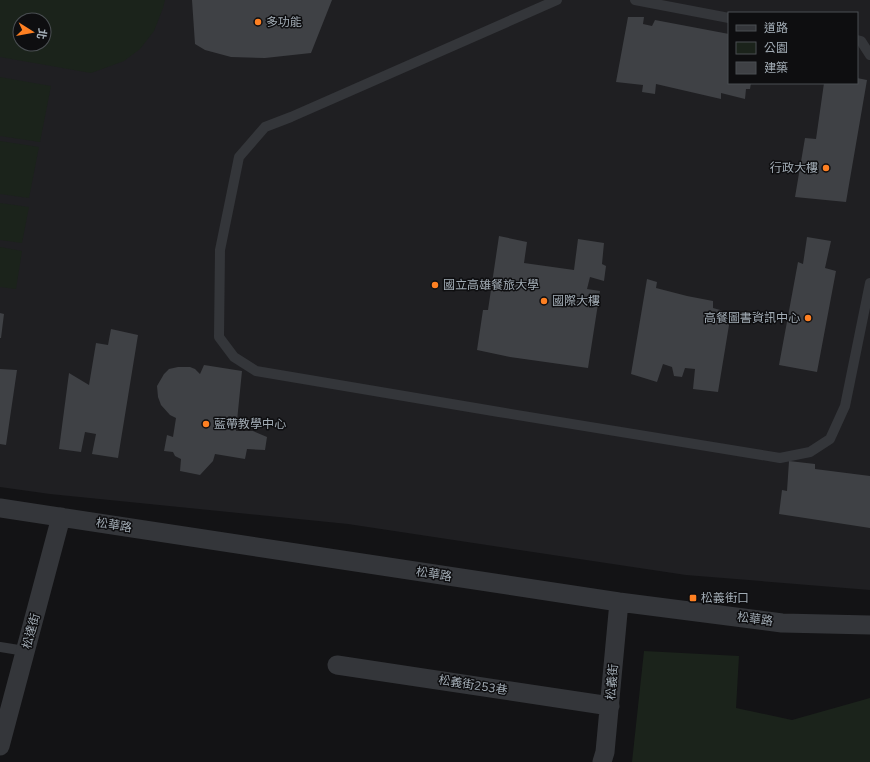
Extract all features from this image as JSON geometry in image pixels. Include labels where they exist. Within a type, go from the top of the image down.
[{"type":"street","name":"松華路","points":[[0,508],[619,602],[782,623],[870,625]]},
{"type":"street","name":"松達街","points":[[0,746],[61,517]]},
{"type":"street","name":"松義街","points":[[602,762],[605,752],[610,706],[619,602]]},
{"type":"street","name":"松義街253巷","points":[[337,665],[610,706]]},
{"type":"lane","points":[[557,0],[265,127],[239,157],[220,250],[219,337],[234,356],[256,371],[780,458],[810,452],[830,439],[845,406],[870,283]]},
{"type":"lane","points":[[635,0],[728,18]]},
{"type":"lane","points":[[858,40],[861,41],[870,54]]},
{"type":"lane","points":[[0,647],[25,651]]},
{"type":"shaded area","name":"國立高雄餐旅大學","points":[[0,0],[870,0],[870,590],[686,575],[348,524],[50,494],[0,487]]},
{"type":"green space","points":[[0,0],[165,0],[154,31],[140,49],[124,61],[91,73],[0,57]]},
{"type":"green space","points":[[0,77],[51,86],[40,142],[0,136]]},
{"type":"green space","points":[[0,141],[39,147],[29,198],[0,194]]},
{"type":"green space","points":[[0,203],[29,207],[22,243],[0,240]]},
{"type":"green space","points":[[0,247],[22,251],[16,289],[0,287]]},
{"type":"green space","points":[[644,651],[739,656],[736,708],[792,720],[870,698],[870,762],[632,762]]},
{"type":"building","name":"多功能","points":[[192,0],[332,0],[311,53],[265,58],[231,57],[205,50],[195,44]]},
{"type":"building","points":[[628,17],[644,17],[643,24],[652,26],[655,20],[728,34],[728,84],[751,84],[750,89],[746,89],[745,99],[721,93],[721,99],[656,84],[655,94],[642,92],[643,85],[616,82]]},
{"type":"building","name":"行政大樓","points":[[858,78],[867,80],[846,202],[795,197],[805,138],[816,139],[824,84],[858,84]]},
{"type":"building","name":"國際大樓","points":[[499,236],[527,242],[524,263],[574,270],[578,239],[604,243],[602,264],[606,266],[604,281],[590,277],[587,289],[600,291],[588,368],[510,357],[477,350],[483,310],[488,310]]},
{"type":"building","name":"高餐圖書資訊中心","points":[[807,237],[831,241],[825,268],[836,271],[817,372],[779,365],[798,262],[803,264]]},
{"type":"building","points":[[647,279],[657,282],[656,288],[713,301],[713,308],[731,313],[718,392],[693,389],[695,369],[685,368],[682,377],[674,376],[672,367],[663,364],[657,382],[631,374]]},
{"type":"building","points":[[0,313],[4,314],[1,338],[0,338]]},
{"type":"building","points":[[111,329],[138,335],[118,458],[92,454],[96,434],[85,432],[81,452],[59,449],[69,373],[89,385],[96,343],[108,345]]},
{"type":"building","name":"藍帶教學中心","points":[[204,365],[242,371],[236,431],[253,431],[267,437],[265,450],[247,449],[245,459],[215,454],[213,461],[200,475],[180,471],[181,459],[175,456],[173,452],[164,451],[167,435],[173,437],[176,418],[170,415],[161,405],[158,397],[157,386],[164,374],[169,369],[190,367],[195,369],[200,374]]},
{"type":"building","points":[[0,369],[17,370],[6,445],[0,444]]},
{"type":"building","points":[[789,461],[815,464],[815,469],[870,476],[870,528],[779,514],[782,490],[787,491]]},
{"type":"place","name":"多功能","points":[[258,22]]},
{"type":"place","name":"行政大樓","points":[[826,168]]},
{"type":"place","name":"國立高雄餐旅大學","points":[[435,285]]},
{"type":"place","name":"國際大樓","points":[[544,301]]},
{"type":"place","name":"高餐圖書資訊中心","points":[[808,318]]},
{"type":"place","name":"藍帶教學中心","points":[[206,424]]},
{"type":"place","name":"松義街口","points":[[693,598]]}]
